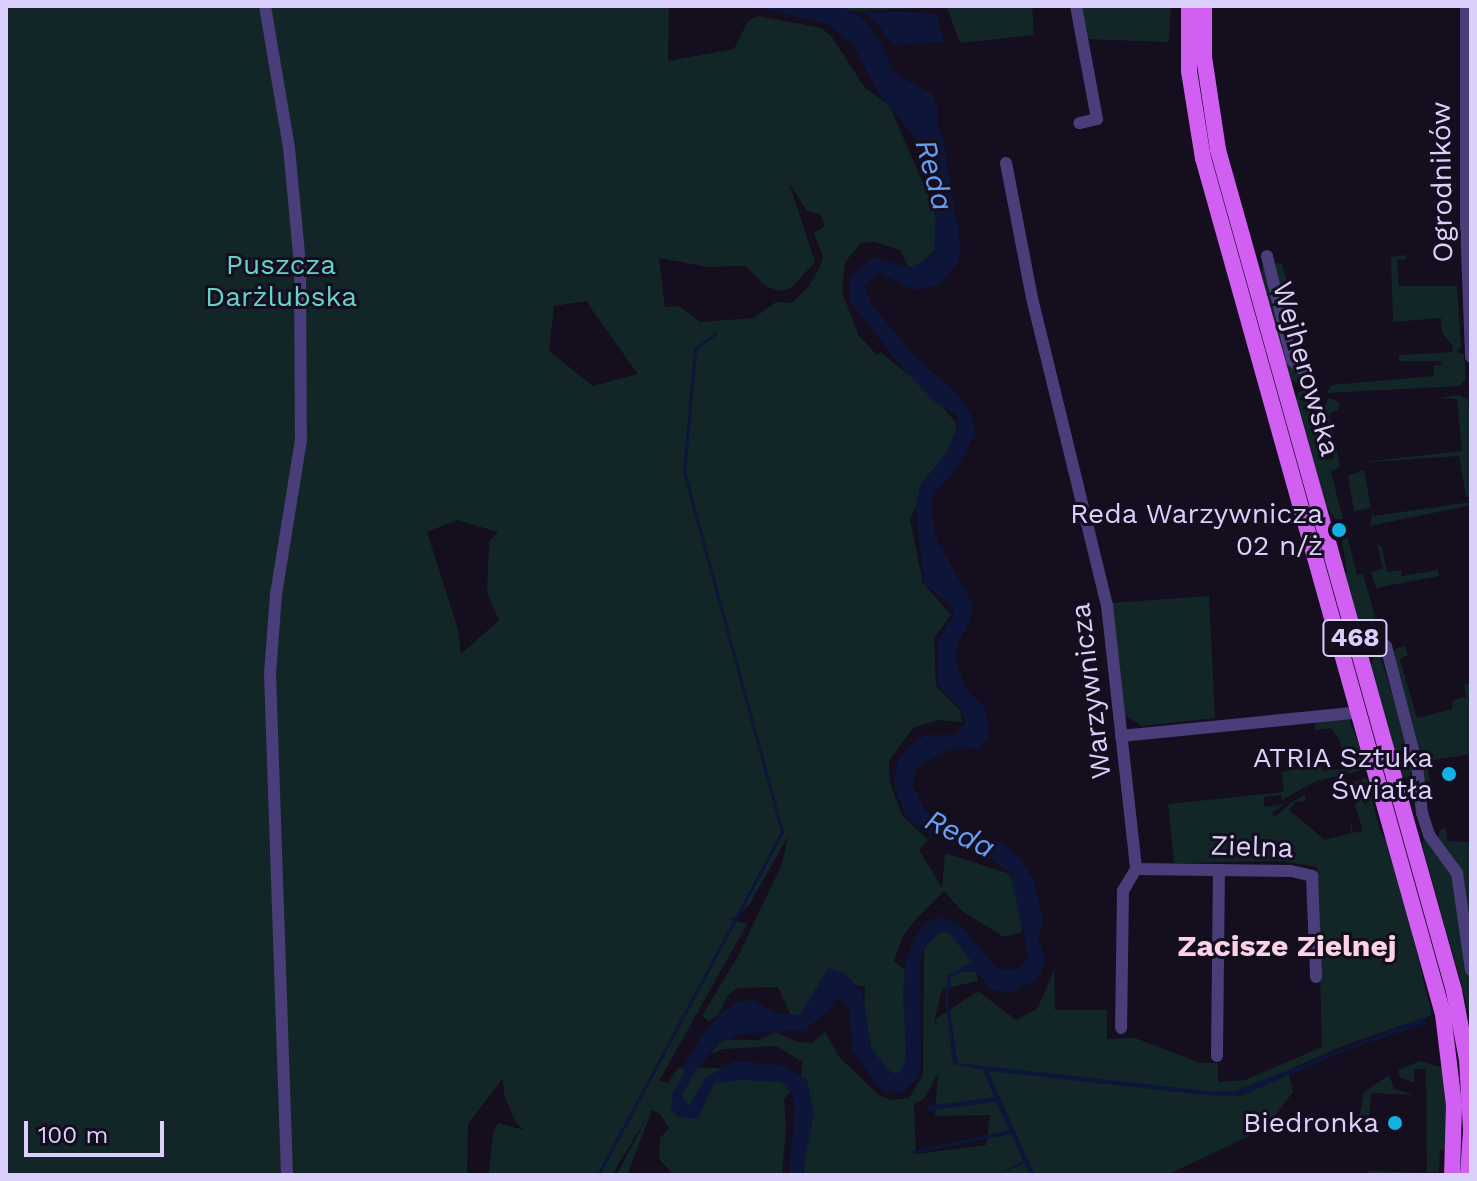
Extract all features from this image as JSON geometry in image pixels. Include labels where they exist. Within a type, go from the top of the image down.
[{"type":"main road","name":"Wejherowska","points":[[1189,6],[1189,71],[1203,158],[1443,1014],[1454,1105],[1452,1175]]},
{"type":"main road","name":"Wejherowska","points":[[1204,6],[1204,57],[1218,150],[1460,1019],[1471,1130]]},
{"type":"main road","name":"468","points":[[1468,1175],[1471,1130]]},
{"type":"street","points":[[265,6],[289,148],[300,265],[301,440],[276,594],[270,673],[287,1175]]},
{"type":"street","points":[[1076,6],[1097,119],[1079,123]]},
{"type":"street","name":"Ogrodników","points":[[1466,6],[1464,124],[1471,357]]},
{"type":"street","name":"Warzywnicza","points":[[1006,163],[1032,298],[1107,605],[1136,869],[1123,891],[1121,1028]]},
{"type":"street","points":[[1267,256],[1292,360],[1300,368],[1308,368]]},
{"type":"street","points":[[1386,646],[1417,765],[1422,813],[1429,835],[1457,873],[1471,970]]},
{"type":"street","points":[[1121,736],[1360,712]]},
{"type":"street","name":"Zielna","points":[[1136,869],[1305,872],[1312,876],[1316,977]]},
{"type":"street","points":[[1217,1056],[1219,870]]},
{"type":"green space","name":"Puszcza Darżlubska","points":[[6,6],[669,6],[668,61],[734,49],[748,21],[758,16],[821,28],[832,37],[865,88],[889,105],[934,208],[939,237],[934,251],[915,269],[908,266],[900,250],[875,242],[861,243],[845,262],[842,292],[859,336],[877,355],[880,352],[929,391],[956,423],[957,438],[950,453],[934,469],[910,519],[923,583],[951,615],[934,638],[936,686],[960,710],[962,722],[938,720],[913,728],[889,761],[890,783],[902,815],[928,840],[919,850],[942,888],[945,853],[1007,873],[1018,881],[1022,932],[1004,937],[962,911],[944,891],[916,919],[903,936],[894,961],[907,972],[908,1074],[890,1081],[862,1060],[865,987],[849,983],[814,1019],[793,1020],[778,987],[738,988],[728,995],[718,1015],[709,1021],[702,1016],[738,956],[782,864],[788,836],[749,905],[731,920],[747,924],[659,1081],[668,1083],[678,1068],[727,1068],[789,1074],[791,1090],[784,1099],[786,1127],[782,1175],[674,1175],[659,1159],[660,1138],[669,1128],[660,1114],[652,1110],[627,1175],[617,1175],[647,1117],[612,1175],[489,1175],[493,1133],[498,1123],[524,1130],[516,1123],[504,1095],[503,1078],[468,1124],[467,1175],[6,1175]],"holes":[[[789,183],[807,211],[820,214],[825,226],[814,233],[823,257],[808,287],[792,303],[776,302],[754,318],[700,322],[679,306],[665,307],[659,258],[708,267],[746,266],[765,286],[780,291],[791,288],[815,262]],[[586,301],[637,374],[593,386],[549,351],[554,306]],[[457,520],[498,532],[489,542],[487,593],[499,620],[461,654],[458,629],[427,532]]]},
{"type":"green space","points":[[839,6],[1032,6],[1034,35],[960,43],[947,7],[851,11]]},
{"type":"green space","points":[[1081,6],[1171,6],[1169,42],[1084,39]]},
{"type":"green space","points":[[1406,255],[1406,259],[1397,260],[1399,286],[1457,286],[1461,346],[1457,352],[1464,355],[1466,379],[1459,386],[1327,393],[1331,385],[1434,376],[1434,366],[1442,364],[1441,361],[1399,361],[1399,355],[1453,352],[1453,346],[1442,333],[1441,318],[1393,322],[1391,257]]},
{"type":"green space","points":[[1276,263],[1282,264],[1299,326],[1289,327],[1303,382],[1296,383],[1289,378],[1261,277],[1263,265],[1273,267]]},
{"type":"green space","points":[[1298,392],[1315,392],[1319,398],[1309,401],[1326,460],[1334,458],[1325,406],[1329,398],[1340,403],[1338,410],[1329,414],[1340,466],[1331,472],[1357,575],[1363,574],[1379,631],[1379,641],[1374,644],[1362,637],[1344,574],[1347,572],[1343,547],[1335,518],[1326,507],[1296,399]]},
{"type":"green space","points":[[1459,395],[1468,400],[1471,502],[1470,496],[1466,497],[1459,456],[1355,463],[1462,451],[1457,399],[1436,398]]},
{"type":"green space","points":[[1364,470],[1371,508],[1354,511],[1348,476]]},
{"type":"green space","points":[[1471,502],[1471,505],[1370,526],[1372,513],[1374,516]]},
{"type":"green space","points":[[1377,544],[1382,547],[1387,572],[1401,570],[1402,576],[1438,570],[1439,576],[1376,588],[1371,572],[1383,569]]},
{"type":"green space","points":[[1209,596],[1215,718],[1142,726],[1121,713],[1111,603]]},
{"type":"green space","points":[[1405,646],[1408,655],[1400,659],[1417,718],[1452,709],[1453,700],[1466,697],[1464,684],[1471,683],[1471,754],[1427,761],[1430,781],[1424,781],[1420,760],[1426,754],[1419,753],[1392,654],[1397,648]]},
{"type":"green space","points":[[1380,655],[1414,766],[1408,779],[1402,776],[1371,667],[1374,657]]},
{"type":"green space","points":[[1349,719],[1364,758],[1363,770],[1316,781],[1282,800],[1281,795],[1264,797],[1264,807],[1285,804],[1272,813],[1275,817],[1292,802],[1305,795],[1305,801],[1295,802],[1289,810],[1325,840],[1351,833],[1349,816],[1353,833],[1363,831],[1350,789],[1352,782],[1367,778],[1379,828],[1389,847],[1405,904],[1432,1015],[1348,1044],[1288,1070],[1293,1092],[1266,1128],[1167,1175],[804,1175],[808,1104],[801,1074],[803,1062],[776,1046],[723,1049],[710,1054],[722,1040],[760,1040],[775,1032],[797,1042],[812,1043],[825,1032],[839,1057],[879,1095],[891,1100],[909,1098],[923,1075],[924,945],[943,923],[971,957],[978,981],[942,989],[935,1018],[936,1029],[936,1019],[978,991],[1016,1020],[1037,1009],[1054,971],[1055,1010],[1107,1010],[1107,1039],[1135,1038],[1200,1063],[1218,1063],[1218,1082],[1245,1080],[1322,1047],[1317,867],[1283,861],[1174,863],[1168,804],[1284,792],[1282,772],[1320,764],[1322,771],[1347,769],[1339,739],[1331,728],[1315,730],[1314,720]],"holes":[[[938,1073],[935,1116],[990,1115],[986,1145],[916,1154],[914,1104],[924,1099]]]},
{"type":"green space","points":[[1446,828],[1447,841],[1471,842],[1471,911],[1467,912],[1471,944],[1460,874],[1437,838],[1441,829]]},
{"type":"green space","points":[[1426,837],[1456,875],[1471,975],[1471,1019],[1422,844]]},
{"type":"green space","points":[[1420,1061],[1440,1067],[1446,1077],[1448,1149],[1440,1150],[1439,1172],[1427,1173],[1426,1069],[1414,1069],[1414,1082],[1400,1077],[1398,1070]]},
{"type":"green space","points":[[1389,1075],[1394,1089],[1414,1095],[1371,1093],[1369,1123],[1358,1123],[1364,1092]]},
{"type":"green space","points":[[1368,1171],[1421,1173],[1368,1175]]},
{"type":"water","name":"Reda","points":[[754,6],[839,6],[851,11],[866,21],[879,39],[895,74],[932,93],[938,109],[937,124],[943,139],[961,247],[957,263],[940,284],[930,287],[913,290],[878,272],[864,286],[871,304],[917,359],[960,396],[972,417],[975,433],[957,468],[934,494],[931,511],[936,538],[973,605],[972,615],[957,646],[956,663],[968,692],[985,707],[989,732],[987,740],[979,748],[952,749],[917,767],[912,785],[926,812],[965,831],[1003,843],[1020,858],[1035,883],[1043,921],[1038,939],[1046,959],[1041,973],[1032,983],[1007,994],[991,989],[976,972],[964,971],[951,977],[948,1000],[958,1063],[1207,1091],[1235,1091],[1425,1017],[1425,1024],[1347,1050],[1241,1096],[1204,1095],[988,1071],[1035,1175],[1030,1175],[1024,1164],[996,1175],[1023,1161],[1011,1134],[913,1154],[913,1151],[1009,1130],[996,1102],[928,1111],[928,1106],[994,1097],[983,1070],[953,1064],[945,998],[948,975],[972,962],[950,934],[941,932],[924,948],[920,959],[921,1065],[916,1079],[903,1092],[886,1093],[879,1088],[852,1050],[850,1011],[841,998],[835,1000],[831,1008],[805,1030],[739,1034],[717,1044],[693,1075],[682,1096],[689,1105],[705,1078],[735,1061],[780,1065],[807,1079],[814,1114],[802,1175],[789,1175],[795,1106],[791,1092],[781,1082],[740,1080],[714,1084],[698,1119],[678,1117],[671,1109],[673,1092],[684,1075],[683,1067],[721,1012],[739,1002],[752,1000],[777,1013],[800,1015],[828,968],[845,973],[863,994],[871,1047],[887,1069],[896,1074],[902,1069],[906,1054],[903,992],[906,958],[922,925],[939,916],[960,925],[997,969],[1017,970],[1029,958],[1010,873],[989,857],[922,831],[906,816],[894,786],[897,762],[909,746],[926,735],[955,735],[965,724],[962,711],[938,684],[937,644],[954,613],[950,605],[924,584],[916,508],[920,485],[948,450],[959,421],[956,414],[936,403],[904,370],[850,301],[849,279],[873,257],[909,268],[934,255],[937,184],[919,142],[880,96],[853,45],[829,24]]},
{"type":"water","points":[[861,11],[936,13],[945,42],[893,45],[876,22]]},
{"type":"waterway","points":[[598,1175],[782,832],[684,471],[695,349],[716,333]]},
{"type":"place","name":"Reda Warzywnicza 02 n/ż","points":[[1339,530]]},
{"type":"place","name":"ATRIA Sztuka Światła","points":[[1449,774]]},
{"type":"place","name":"Biedronka","points":[[1395,1123]]},
{"type":"district","name":"Zacisze Zielnej","points":[[1287,946]]}]
